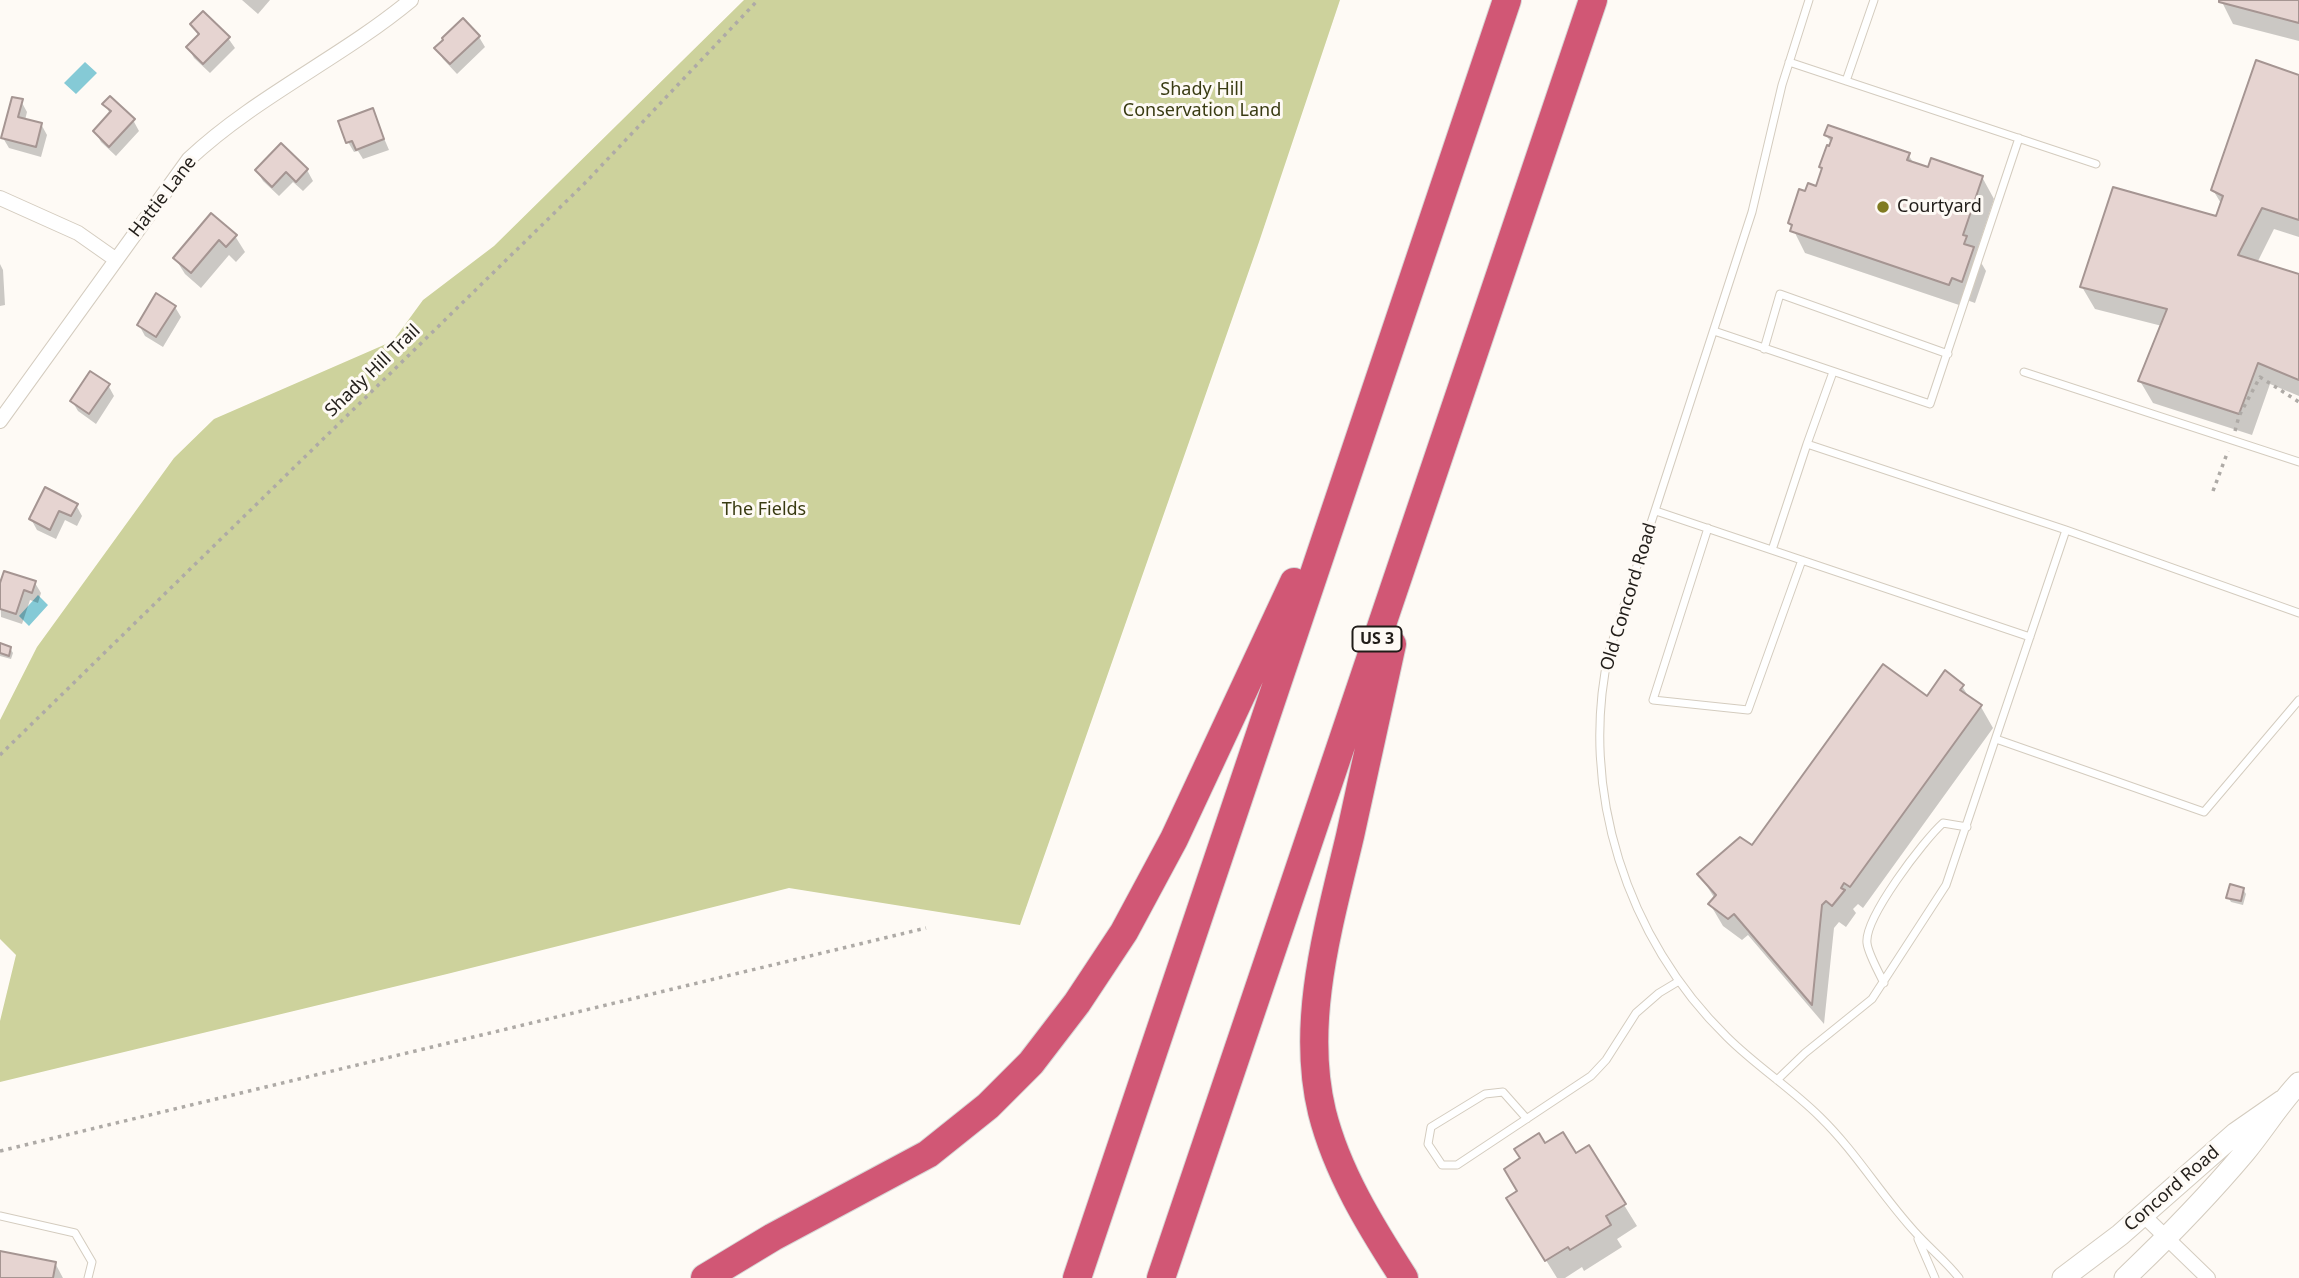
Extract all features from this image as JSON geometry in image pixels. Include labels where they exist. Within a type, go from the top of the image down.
[{"type":"highway","points":[[1077,1278],[1507,0]]},
{"type":"highway","name":"US 3","points":[[1161,1278],[1593,0]]},
{"type":"highway","points":[[705,1278],[773,1237],[928,1154],[988,1107],[1031,1063],[1077,1003],[1124,932],[1174,839],[1351,459]]},
{"type":"highway","points":[[1404,1278],[1361,1209],[1338,1158],[1322,1113],[1314,1039],[1316,997],[1328,930],[1421,509]]},
{"type":"main road","name":"Concord Road","points":[[2125,1278],[2166,1238],[2245,1152],[2282,1101],[2299,1083]]},
{"type":"main road","name":"Concord Road","points":[[2063,1278],[2143,1215],[2236,1133],[2282,1101]]},
{"type":"street","name":"Hattie Lane","points":[[0,421],[176,174],[215,135],[351,46],[411,0]]},
{"type":"street","points":[[0,198],[78,233],[115,259]]},
{"type":"street","points":[[2143,1215],[2208,1278]]},
{"type":"lane","name":"Old Concord Road","points":[[1809,0],[1789,62],[1752,212],[1609,652],[1600,729],[1608,817],[1625,877],[1646,928],[1679,981],[1728,1038],[1836,1134],[1869,1172],[1914,1232],[1959,1278]]},
{"type":"lane","points":[[1846,81],[1874,0]]},
{"type":"lane","points":[[1789,62],[2096,164]]},
{"type":"lane","points":[[1714,331],[1930,404],[2019,138]]},
{"type":"lane","points":[[1764,349],[1780,294],[1948,354]]},
{"type":"lane","points":[[1772,550],[1833,372]]},
{"type":"lane","points":[[2024,372],[2299,462]]},
{"type":"lane","points":[[1807,444],[2066,530],[2299,613]]},
{"type":"lane","points":[[1656,511],[2030,637]]},
{"type":"lane","points":[[1708,528],[1653,700],[1748,710],[1802,560]]},
{"type":"lane","points":[[1777,1080],[1805,1053],[1861,1009],[1884,983],[1946,885],[2066,530]]},
{"type":"lane","points":[[1996,739],[2204,813],[2299,700]]},
{"type":"lane","points":[[1884,983],[1867,942],[1871,922],[1929,835],[1943,823],[1966,827]]},
{"type":"lane","points":[[1527,1119],[1503,1092],[1485,1094],[1431,1127],[1428,1144],[1442,1165],[1457,1165],[1581,1084],[1606,1060],[1627,1025],[1645,1004],[1679,981]]},
{"type":"lane","points":[[0,1216],[75,1233],[92,1262],[88,1278]]},
{"type":"lane","name":"Old Concord Road","points":[[1914,1232],[1936,1278]]},
{"type":"path","name":"Shady Hill Trail","points":[[0,755],[586,183],[758,0]]},
{"type":"path","points":[[2213,491],[2239,416],[2260,377],[2299,402]]},
{"type":"path","points":[[0,1151],[926,928]]},
{"type":"green space","name":"The Fields","points":[[744,0],[1340,0],[1259,242],[1020,925],[789,888],[0,1082],[0,1021],[16,955],[0,939],[0,720],[37,647],[174,458],[214,419],[393,341],[423,300],[494,246]]},
{"type":"water","points":[[85,62],[97,73],[76,94],[64,83]]},
{"type":"water","points":[[38,595],[48,605],[29,626],[19,616]]},
{"type":"building","points":[[2299,0],[2299,23],[2219,2]]},
{"type":"building","points":[[203,11],[230,37],[203,64],[186,47],[199,34],[190,24]]},
{"type":"building","points":[[463,18],[480,36],[450,64],[434,48]]},
{"type":"building","points":[[2256,60],[2299,75],[2299,220],[2262,208],[2238,255],[2299,274],[2299,380],[2258,363],[2239,414],[2138,381],[2167,309],[2080,287],[2113,187],[2216,216],[2223,196],[2211,190]]},
{"type":"building","points":[[110,96],[135,119],[109,147],[93,131],[111,111],[102,104]]},
{"type":"building","points":[[12,97],[23,99],[18,117],[42,123],[36,147],[1,138]]},
{"type":"building","points":[[373,108],[384,139],[356,150],[352,141],[346,143],[338,121]]},
{"type":"building","name":"Courtyard","points":[[1828,125],[1910,153],[1907,160],[1928,167],[1931,158],[1983,176],[1963,235],[1967,236],[1964,244],[1974,247],[1962,282],[1952,278],[1949,285],[1790,231],[1792,225],[1788,223],[1799,189],[1805,191],[1808,183],[1816,186],[1822,168],[1819,167],[1832,138],[1824,135]]},
{"type":"building","points":[[281,143],[308,169],[296,182],[286,172],[272,187],[255,170]]},
{"type":"building","points":[[211,213],[237,235],[226,247],[219,240],[191,273],[173,258]]},
{"type":"building","points":[[156,293],[176,306],[156,337],[137,325]]},
{"type":"building","points":[[90,371],[110,384],[89,414],[70,401]]},
{"type":"building","points":[[45,487],[78,504],[71,516],[59,511],[50,530],[29,519]]},
{"type":"building","points":[[4,571],[36,581],[32,593],[24,590],[16,614],[0,609],[0,583]]},
{"type":"building","points":[[0,643],[11,647],[9,656],[0,653]]},
{"type":"building","points":[[1883,664],[1927,696],[1945,670],[1964,685],[1960,690],[1982,705],[1850,887],[1844,883],[1841,888],[1845,890],[1832,906],[1826,901],[1822,905],[1812,1005],[1734,914],[1728,919],[1708,904],[1716,895],[1697,874],[1740,837],[1752,845]]},
{"type":"building","points":[[2230,884],[2244,888],[2241,901],[2226,898]]},
{"type":"building","points":[[1563,1132],[1576,1153],[1589,1145],[1626,1204],[1606,1216],[1611,1225],[1570,1250],[1568,1247],[1545,1261],[1506,1198],[1517,1191],[1504,1169],[1520,1158],[1514,1149],[1539,1133],[1545,1143]]},
{"type":"building","points":[[0,1251],[56,1262],[53,1278],[0,1278]]},
{"type":"place","name":"Courtyard","points":[[1883,207]]},
{"type":"park label","name":"Shady Hill Conservation Land","points":[[1202,100]]}]
